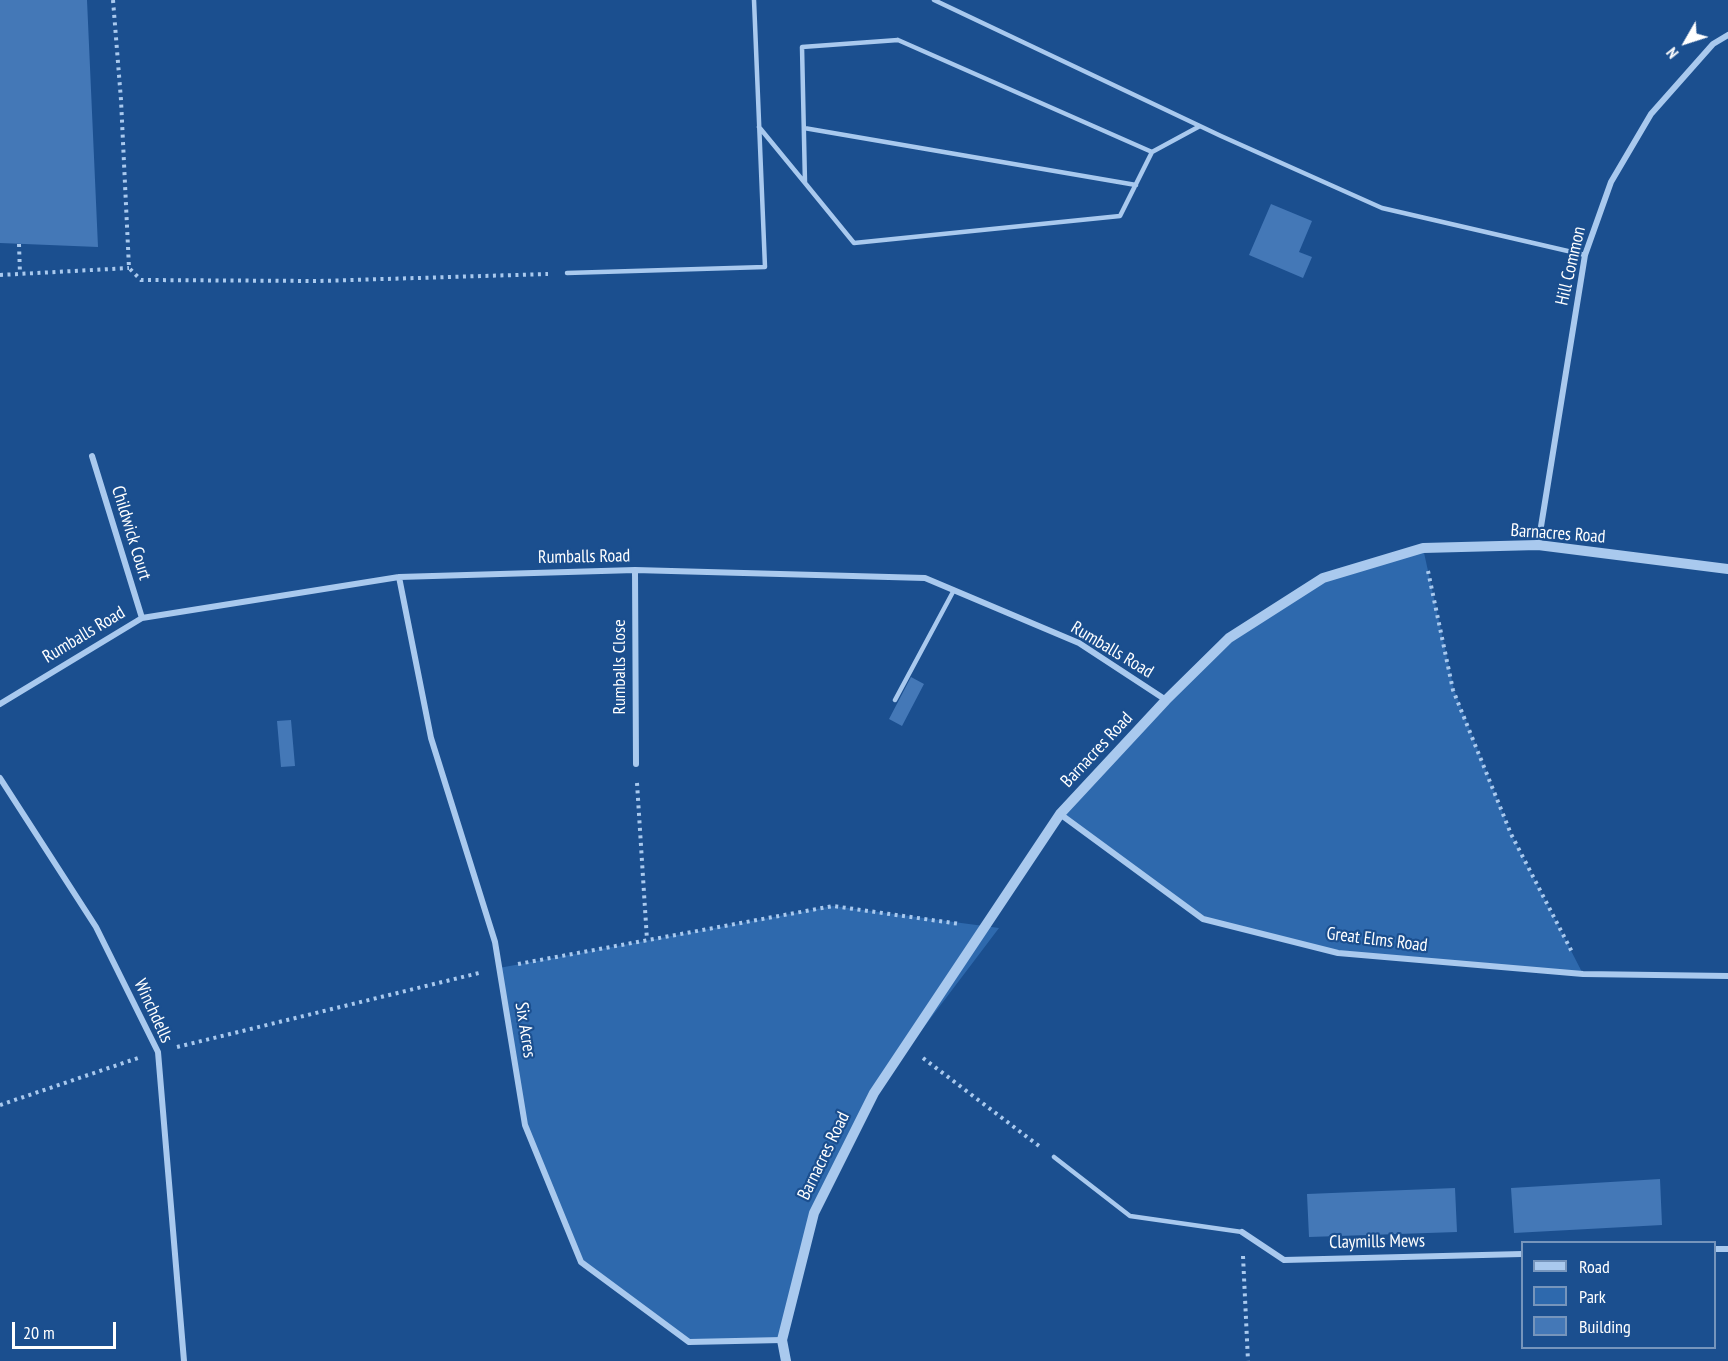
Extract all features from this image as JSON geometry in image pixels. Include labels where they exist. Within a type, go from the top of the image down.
[{"type":"street","name":"Hill Common","points":[[1538,545],[1586,255],[1611,182],[1650,114],[1713,44],[1728,35]]},
{"type":"street","name":"Childwick Court","points":[[92,456],[142,618]]},
{"type":"street","name":"Barnacres Road","points":[[786,1361],[782,1340],[814,1213],[874,1093],[1060,814],[1166,700],[1229,638],[1323,578],[1423,548],[1538,545],[1728,569]]},
{"type":"street","name":"Rumballs Road","points":[[0,704],[142,618],[399,577],[634,570],[925,578],[1079,644],[1166,700]]},
{"type":"street","name":"Rumballs Close","points":[[634,570],[636,764]]},
{"type":"street","name":"Six Acres","points":[[399,577],[431,738],[495,942],[525,1125],[581,1262],[688,1342],[782,1340]]},
{"type":"street","name":"Winchdells","points":[[0,778],[96,927],[158,1052],[184,1361]]},
{"type":"street","name":"Great Elms Road","points":[[1060,814],[1203,919],[1338,953],[1583,974],[1728,976]]},
{"type":"street","name":"Claymills Mews","points":[[1242,1232],[1284,1260],[1521,1254]]},
{"type":"lane","points":[[567,273],[765,267],[754,0]]},
{"type":"lane","points":[[933,0],[1200,126],[1382,208],[1586,255]]},
{"type":"lane","points":[[805,183],[802,46],[898,40],[1152,152]]},
{"type":"lane","points":[[759,127],[854,243],[1120,216],[1152,152],[1200,126]]},
{"type":"lane","points":[[804,128],[1136,185]]},
{"type":"lane","points":[[895,700],[954,590]]},
{"type":"lane","points":[[1054,1157],[1130,1216],[1242,1232]]},
{"type":"path","points":[[113,0],[121,100],[129,268],[141,280],[319,281],[567,273]]},
{"type":"path","points":[[19,244],[20,274]]},
{"type":"path","points":[[0,275],[129,268]]},
{"type":"path","points":[[1423,548],[1454,690],[1511,834],[1583,974]]},
{"type":"path","points":[[636,764],[647,940]]},
{"type":"path","points":[[906,1045],[1054,1157]]},
{"type":"path","points":[[1242,1232],[1248,1361]]},
{"type":"green space","points":[[1423,548],[1454,690],[1511,834],[1583,974],[1338,953],[1203,919],[1060,814],[1229,638],[1323,578]]},
{"type":"green space","points":[[833,906],[999,928],[874,1093],[814,1213],[782,1340],[689,1342],[581,1262],[525,1125],[499,968]]},
{"type":"building","points":[[0,0],[87,0],[98,247],[0,243]]},
{"type":"building","points":[[1271,204],[1312,221],[1299,252],[1312,257],[1303,278],[1249,255]]},
{"type":"building","points":[[911,677],[924,684],[902,726],[889,719]]},
{"type":"building","points":[[291,720],[295,766],[281,767],[277,721]]},
{"type":"building","points":[[1660,1179],[1662,1225],[1514,1233],[1511,1188]]},
{"type":"building","points":[[1455,1188],[1457,1232],[1309,1237],[1307,1194]]}]
